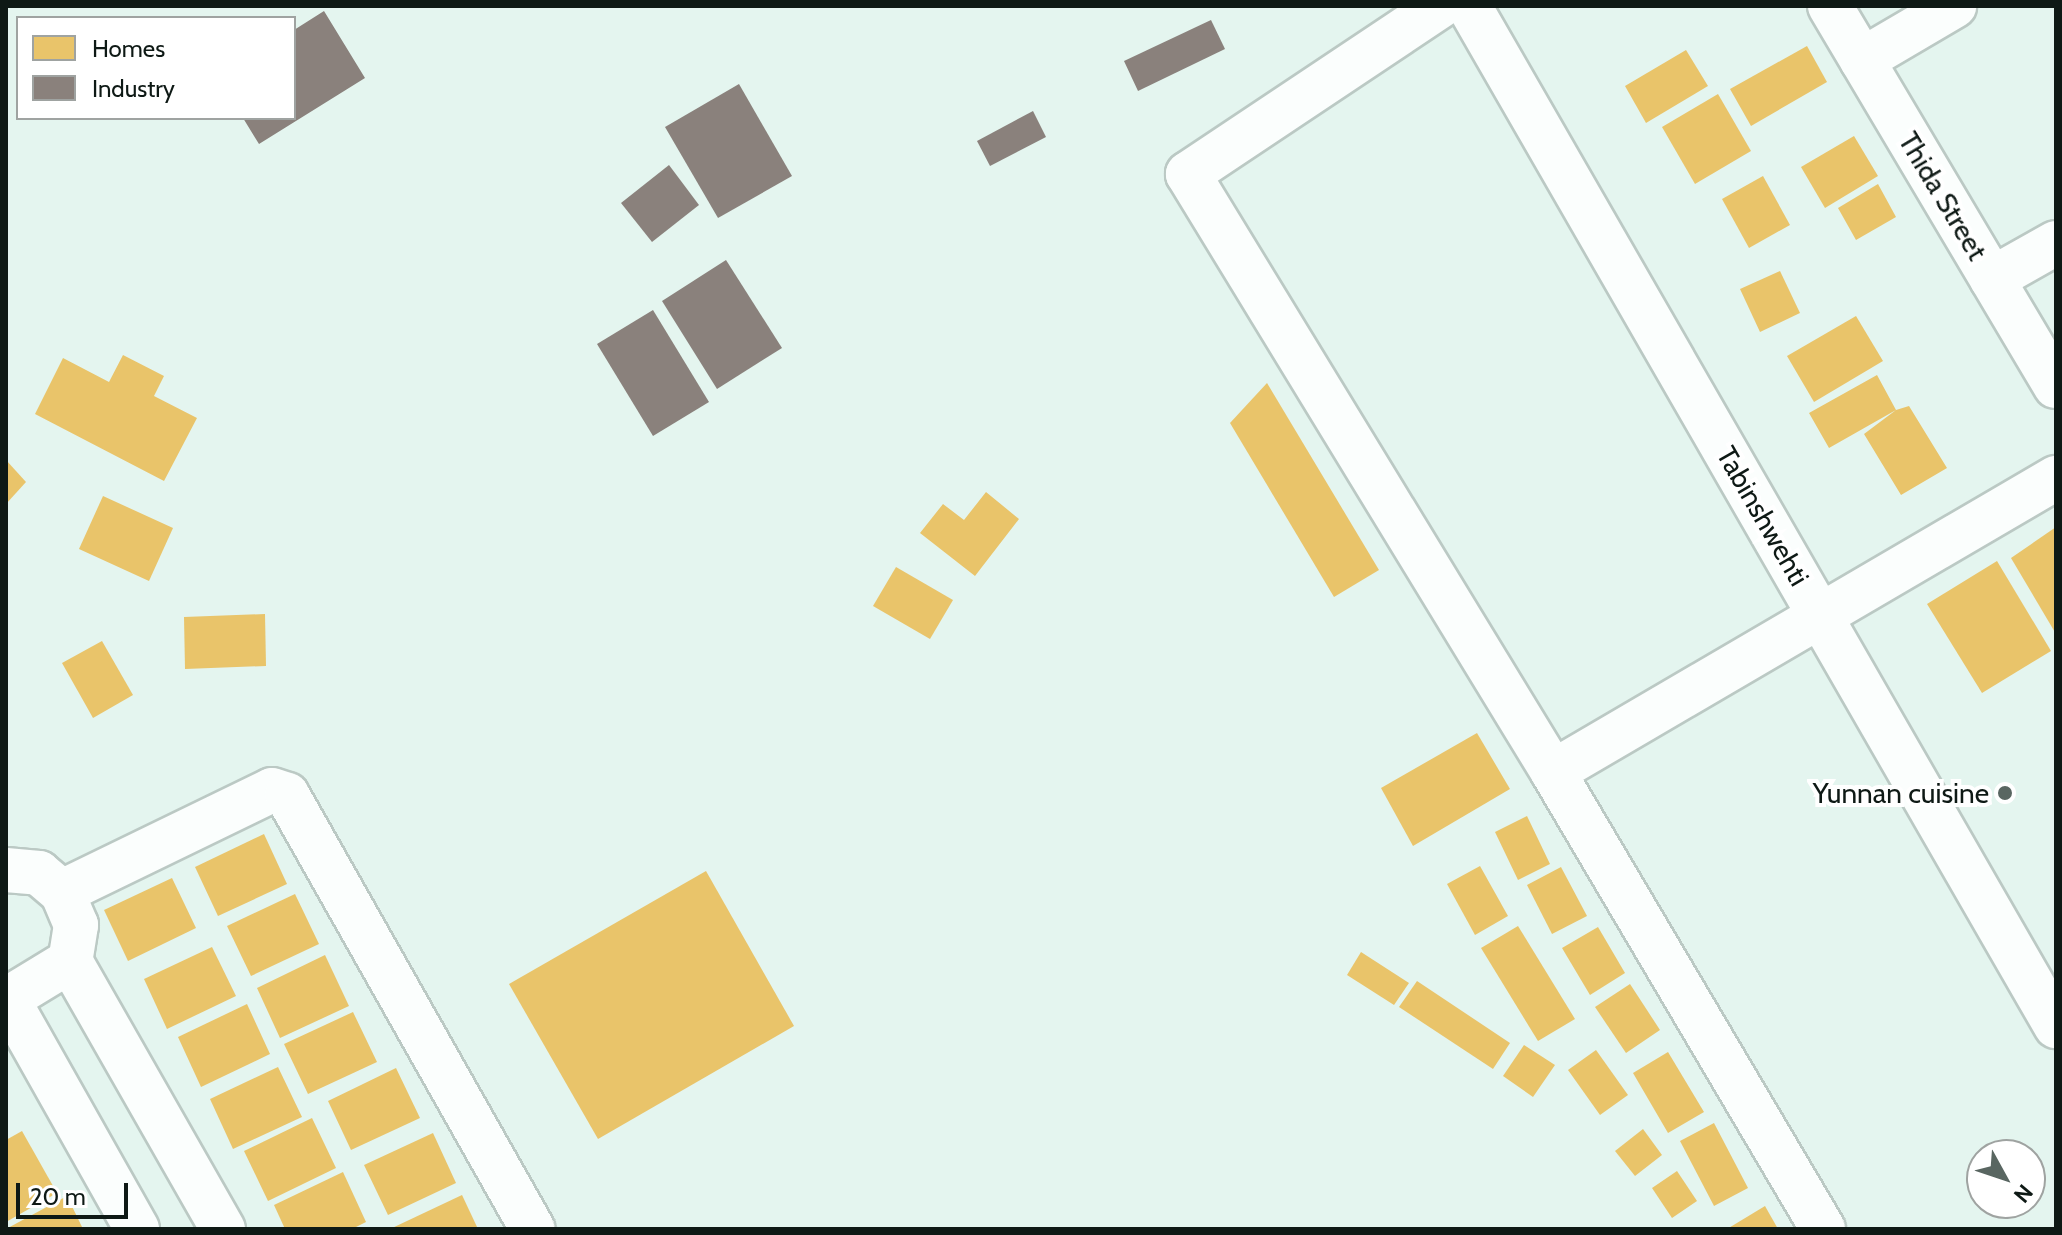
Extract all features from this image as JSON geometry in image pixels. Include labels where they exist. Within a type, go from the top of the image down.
[{"type":"street","points":[[1440,6],[1188,174],[1553,772],[1823,1229]]},
{"type":"street","name":"Tabinshwehti","points":[[1469,6],[2056,1026]]},
{"type":"street","name":"Thida Street","points":[[1830,6],[2056,386]]},
{"type":"street","points":[[1862,60],[1954,6]]},
{"type":"street","points":[[1992,279],[2056,243]]},
{"type":"street","points":[[1553,772],[2056,478]]},
{"type":"street","points":[[62,892],[272,790],[287,795],[533,1229]]},
{"type":"street","points":[[8,865],[39,873],[62,892],[76,925],[70,961],[223,1229]]},
{"type":"street","points":[[70,961],[7,1000],[137,1229]]},
{"type":"building: Homes","points":[[1807,46],[1827,82],[1751,126],[1730,89]]},
{"type":"building: Homes","points":[[1686,50],[1708,86],[1646,123],[1625,86]]},
{"type":"building: Homes","points":[[1718,94],[1751,151],[1695,184],[1662,127]]},
{"type":"building: Homes","points":[[1854,136],[1878,176],[1825,208],[1801,167]]},
{"type":"building: Homes","points":[[1763,176],[1790,225],[1749,248],[1722,199]]},
{"type":"building: Homes","points":[[1878,184],[1896,217],[1856,240],[1838,208]]},
{"type":"building: Homes","points":[[1780,271],[1800,313],[1760,332],[1740,289]]},
{"type":"building: Homes","points":[[1856,316],[1883,361],[1814,402],[1787,356]]},
{"type":"building: Homes","points":[[123,355],[164,376],[154,396],[197,418],[164,481],[35,414],[63,358],[109,382]]},
{"type":"building: Homes","points":[[1877,375],[1896,410],[1829,448],[1809,413]]},
{"type":"building: Homes","points":[[1267,383],[1379,570],[1334,597],[1230,423]]},
{"type":"building: Homes","points":[[1909,406],[1947,468],[1901,495],[1864,434],[1896,410]]},
{"type":"building: Homes","points":[[6,460],[26,482],[6,504]]},
{"type":"building: Homes","points":[[986,492],[1019,519],[975,576],[920,533],[943,504],[964,520]]},
{"type":"building: Homes","points":[[103,496],[173,528],[149,581],[79,549]]},
{"type":"building: Homes","points":[[2056,527],[2056,634],[2011,558]]},
{"type":"building: Homes","points":[[1997,561],[2051,651],[1982,693],[1927,604]]},
{"type":"building: Homes","points":[[896,567],[953,600],[930,639],[873,606]]},
{"type":"building: Homes","points":[[265,614],[266,666],[185,669],[184,617]]},
{"type":"building: Homes","points":[[102,641],[133,695],[93,718],[62,663]]},
{"type":"building: Homes","points":[[1477,733],[1510,789],[1413,846],[1381,788]]},
{"type":"building: Homes","points":[[1527,816],[1550,864],[1518,880],[1495,832]]},
{"type":"building: Homes","points":[[264,834],[287,884],[218,916],[195,867]]},
{"type":"building: Homes","points":[[1480,866],[1508,916],[1475,935],[1447,884]]},
{"type":"building: Homes","points":[[1561,867],[1587,916],[1552,934],[1527,885]]},
{"type":"building: Homes","points":[[706,871],[794,1026],[598,1139],[509,984]]},
{"type":"building: Homes","points":[[172,878],[196,928],[128,961],[104,910]]},
{"type":"building: Homes","points":[[295,894],[319,944],[251,976],[227,926]]},
{"type":"building: Homes","points":[[1518,926],[1575,1019],[1538,1041],[1481,948]]},
{"type":"building: Homes","points":[[1598,927],[1625,973],[1590,995],[1562,948]]},
{"type":"building: Homes","points":[[212,947],[236,996],[167,1029],[144,979]]},
{"type":"building: Homes","points":[[1361,952],[1409,983],[1394,1005],[1347,975]]},
{"type":"building: Homes","points":[[325,955],[349,1006],[280,1038],[257,988]]},
{"type":"building: Homes","points":[[1417,981],[1510,1043],[1493,1069],[1399,1007]]},
{"type":"building: Homes","points":[[1630,984],[1660,1030],[1626,1053],[1595,1007]]},
{"type":"building: Homes","points":[[247,1004],[270,1054],[201,1087],[178,1037]]},
{"type":"building: Homes","points":[[353,1012],[377,1062],[308,1094],[284,1044]]},
{"type":"building: Homes","points":[[1524,1045],[1555,1065],[1533,1097],[1503,1076]]},
{"type":"building: Homes","points":[[1596,1050],[1628,1095],[1600,1115],[1568,1070]]},
{"type":"building: Homes","points":[[1668,1052],[1704,1112],[1668,1133],[1633,1073]]},
{"type":"building: Homes","points":[[278,1067],[302,1117],[233,1149],[210,1099]]},
{"type":"building: Homes","points":[[396,1068],[420,1118],[351,1150],[328,1101]]},
{"type":"building: Homes","points":[[312,1118],[336,1168],[268,1201],[244,1151]]},
{"type":"building: Homes","points":[[1714,1123],[1748,1188],[1714,1206],[1680,1141]]},
{"type":"building: Homes","points":[[1643,1129],[1662,1155],[1635,1176],[1615,1151]]},
{"type":"building: Homes","points":[[22,1131],[57,1193],[6,1222],[6,1140]]},
{"type":"building: Homes","points":[[433,1133],[456,1183],[388,1215],[364,1165]]},
{"type":"building: Homes","points":[[1677,1171],[1697,1201],[1672,1218],[1652,1188]]},
{"type":"building: Homes","points":[[343,1172],[366,1222],[352,1229],[285,1229],[274,1205]]},
{"type":"building: Homes","points":[[462,1195],[478,1229],[390,1229]]},
{"type":"building: Homes","points":[[67,1196],[83,1229],[6,1229]]},
{"type":"building: Homes","points":[[1765,1206],[1778,1229],[1727,1229]]},
{"type":"building: Industry","points":[[324,11],[365,78],[259,144],[244,120],[296,120],[296,29]]},
{"type":"building: Industry","points":[[1211,20],[1225,49],[1138,91],[1124,61]]},
{"type":"building: Industry","points":[[739,84],[792,176],[718,218],[665,127]]},
{"type":"building: Industry","points":[[1033,111],[1046,137],[990,166],[977,141]]},
{"type":"building: Industry","points":[[669,165],[699,205],[652,242],[621,203]]},
{"type":"building: Industry","points":[[726,260],[782,348],[717,389],[662,301]]},
{"type":"building: Industry","points":[[653,310],[709,402],[653,436],[597,344]]},
{"type":"place","name":"Yunnan cuisine","points":[[2005,793]]}]
